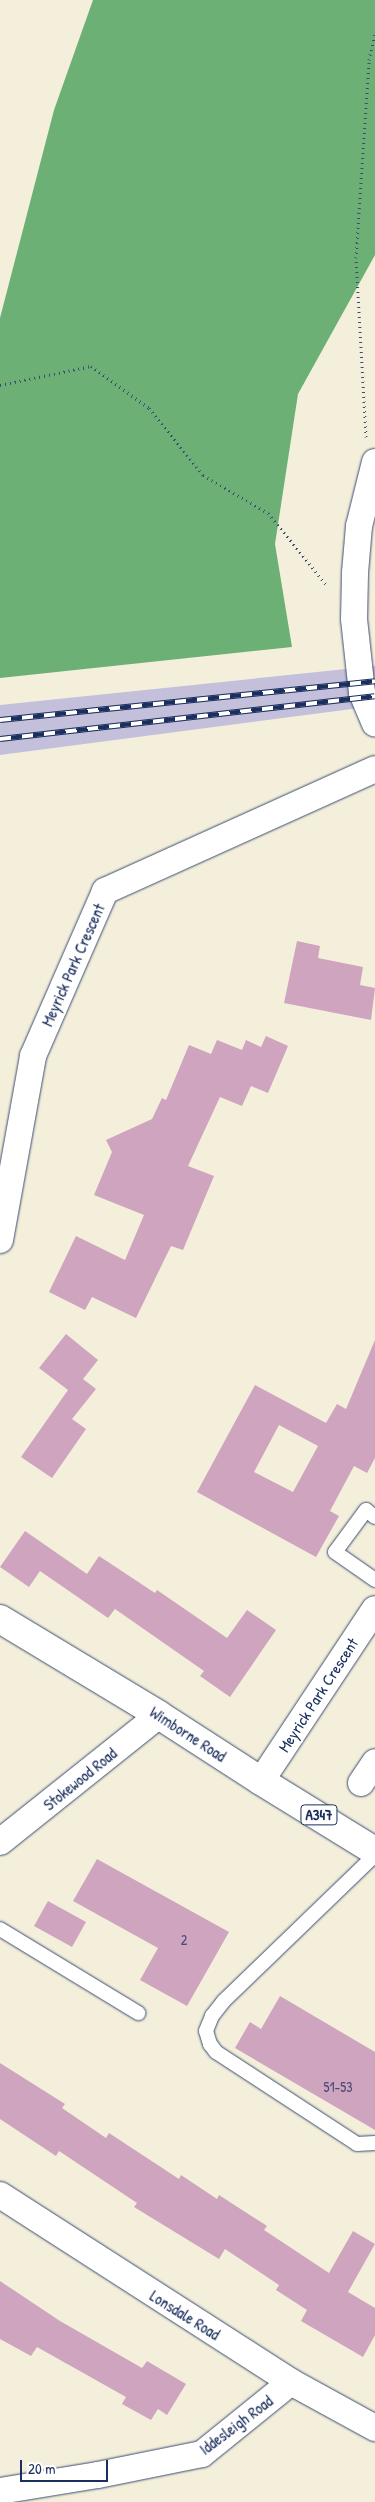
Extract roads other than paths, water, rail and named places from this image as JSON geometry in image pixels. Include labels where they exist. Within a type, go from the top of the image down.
[{"type":"main road","name":"Wimborne Road","points":[[0,1619],[159,1715],[375,1853]]},
{"type":"street","points":[[372,471],[358,536],[354,619],[362,693],[375,723]]},
{"type":"street","name":"Meyrick Park Crescent","points":[[0,1240],[33,1056],[105,891],[375,769]]},
{"type":"street","name":"Meyrick Park Crescent","points":[[261,1781],[375,1609]]},
{"type":"street","name":"Stokewood Road","points":[[0,1842],[159,1715]]},
{"type":"street","name":"Lonsdale Road","points":[[0,2196],[291,2382],[375,2428]]},
{"type":"street","name":"Iddesleigh Road","points":[[0,2491],[98,2475],[202,2454],[291,2382]]},
{"type":"lane","points":[[375,1517],[366,1510],[335,1552],[375,1580]]},
{"type":"lane","points":[[375,1853],[223,2002],[212,2016],[206,2031],[210,2044],[216,2052],[358,2144],[375,2143]]},
{"type":"lane","points":[[0,1929],[138,2013]]},
{"type":"railway","points":[[0,720],[375,681]]},
{"type":"railway","points":[[0,739],[375,696]]}]
